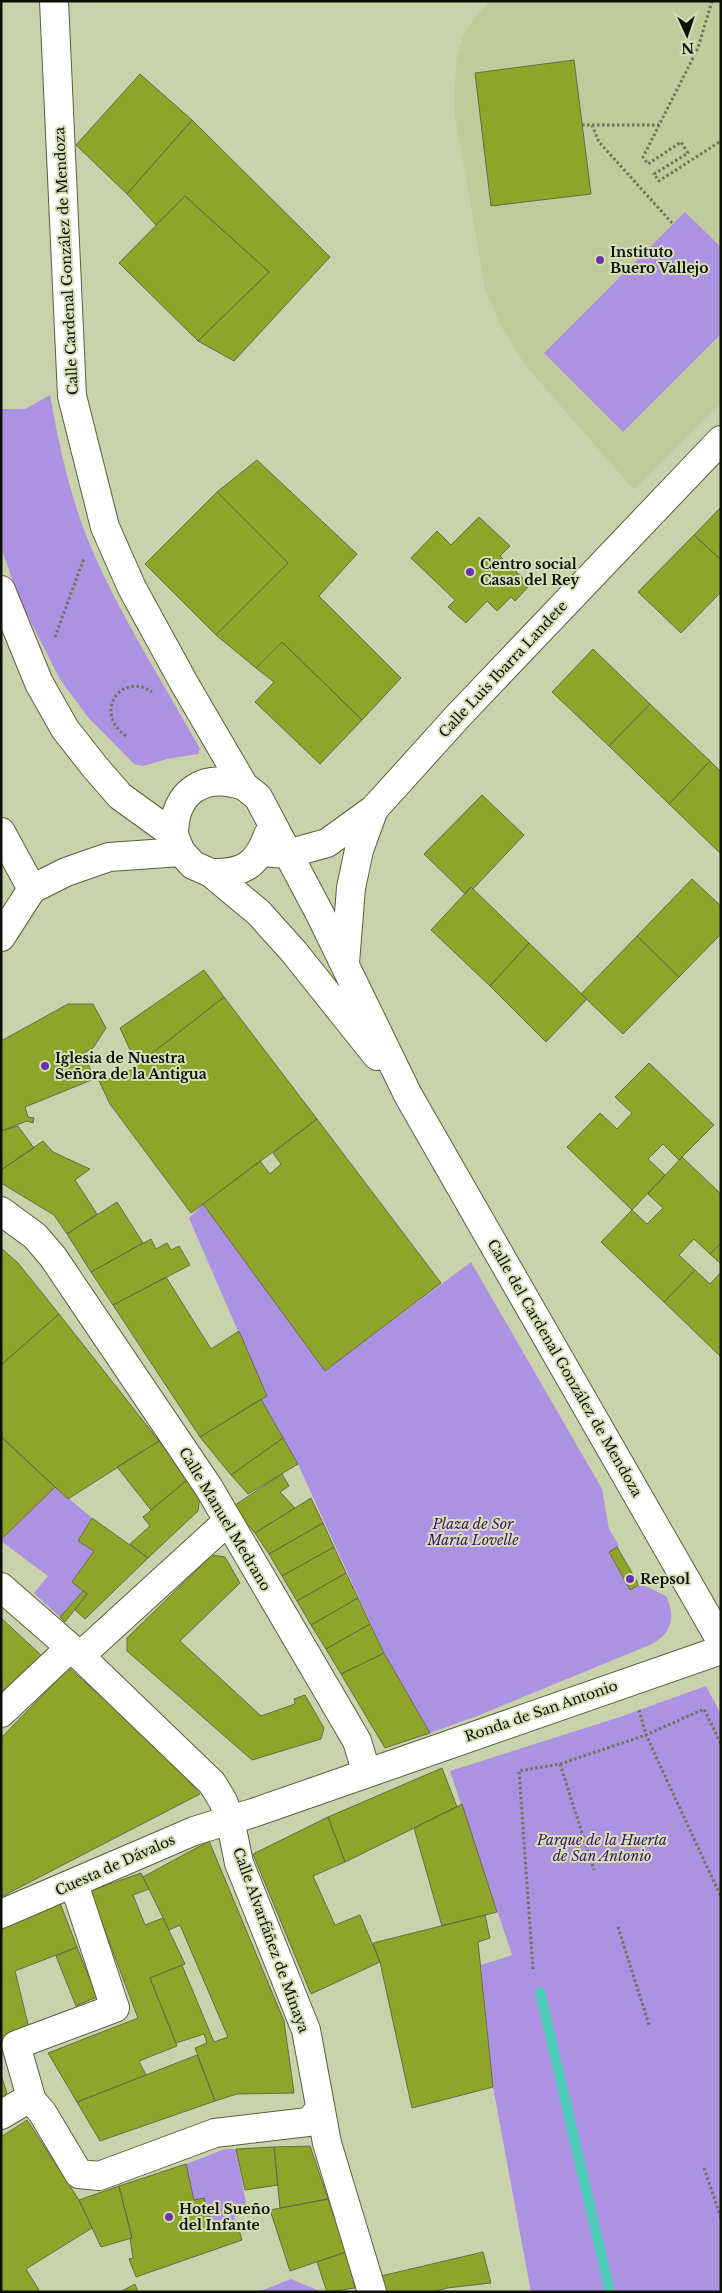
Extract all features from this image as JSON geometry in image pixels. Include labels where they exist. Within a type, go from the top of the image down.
[{"type":"street","name":"Calle Cardenal González de Mendoza","points":[[54,1],[72,396],[105,527],[136,596],[184,683],[244,786],[258,797],[267,814],[274,853],[344,964],[408,1095]]},
{"type":"street","name":"Calle Luis Ibarra Landete","points":[[274,853],[326,843],[374,808],[465,708],[721,440]]},
{"type":"street","points":[[1,590],[39,683],[65,729],[94,766],[120,796],[178,844],[193,865],[210,873],[259,913],[294,952],[408,1095]]},
{"type":"street","points":[[178,844],[174,818],[181,802],[193,789],[210,782],[227,780],[244,786]]},
{"type":"street","points":[[344,964],[351,888],[359,850],[374,808]]},
{"type":"street","points":[[1,832],[32,889]]},
{"type":"street","points":[[1,936],[32,889],[66,872],[109,857],[178,844]]},
{"type":"street","points":[[210,873],[230,874],[274,853]]},
{"type":"street","name":"Calle del Cardenal González de Mendoza","points":[[408,1095],[721,1641]]},
{"type":"street","name":"Calle Manuel Medrano","points":[[1,1211],[35,1236],[53,1257],[210,1488],[357,1741],[364,1764],[362,1774]]},
{"type":"street","points":[[1,1713],[228,1521]]},
{"type":"street","name":"Calle Alvarfáñez de Minaya","points":[[1,1587],[75,1652],[212,1783],[223,1801],[230,1819],[239,1862],[306,2030],[320,2111],[372,2292]]},
{"type":"street","name":"Ronda de San Antonio","points":[[230,1819],[253,1813],[721,1650]]},
{"type":"street","name":"Cuesta de Dávalos","points":[[1,1914],[74,1884],[194,1830],[230,1819]]},
{"type":"street","points":[[74,1884],[115,2008],[16,2045],[32,2101],[42,2112],[79,2174],[99,2176],[216,2133],[308,2122],[320,2111]]},
{"type":"street","points":[[1,2115],[23,2102],[32,2101]]},
{"type":"path","points":[[712,1],[698,48],[644,157],[648,164],[681,142],[688,153],[654,174],[659,181],[721,142]]},
{"type":"path","points":[[582,125],[659,125]]},
{"type":"path","points":[[592,125],[599,142],[673,224]]},
{"type":"path","points":[[28,655],[47,656],[90,544],[105,527]]},
{"type":"path","points":[[126,736],[117,729],[111,719],[110,708],[115,697],[124,689],[135,686],[146,687],[155,694]]},
{"type":"path","points":[[533,1969],[519,1771],[560,1764],[646,1735],[704,1709],[721,1744]]},
{"type":"path","points":[[646,1735],[721,1897]]},
{"type":"path","points":[[560,1764],[594,1870]]},
{"type":"path","points":[[618,1927],[649,2025]]},
{"type":"path","points":[[704,2168],[721,2218]]},
{"type":"shaded area","name":"Instituto Buero Vallejo","points":[[492,1],[721,1],[721,404],[634,490],[526,366],[500,325],[485,288],[454,110],[456,61],[463,35],[475,17]]},
{"type":"green space","points":[[685,212],[721,247],[721,334],[623,432],[544,353]]},
{"type":"green space","points":[[50,395],[66,471],[90,545],[128,623],[200,749],[198,754],[167,759],[143,766],[134,764],[87,716],[60,679],[20,601],[1,547],[1,409],[25,409]]},
{"type":"green space","name":"Plaza de Sor María Lovelle","points":[[203,1204],[325,1371],[471,1262],[602,1489],[609,1529],[619,1546],[609,1553],[630,1590],[641,1584],[666,1596],[671,1610],[671,1617],[668,1629],[664,1635],[652,1644],[477,1716],[430,1733],[384,1653],[298,1464],[261,1399],[266,1396],[189,1218]]},
{"type":"green space","points":[[55,1487],[92,1518],[78,1541],[94,1551],[84,1590],[60,1617],[34,1593],[48,1576],[1,1541]]},
{"type":"green space","name":"Parque de la Huerta de San Antonio","points":[[706,1686],[721,1714],[721,2292],[531,2292],[493,2087],[481,1965],[512,1955],[450,1771],[620,1717]]},
{"type":"green space","points":[[225,2149],[236,2149],[248,2214],[234,2217],[237,2223],[214,2229],[204,2198],[194,2200],[186,2164]]},
{"type":"green space","points":[[291,2279],[322,2292],[258,2292]]},
{"type":"building","points":[[574,60],[591,194],[491,206],[475,73]]},
{"type":"building","points":[[140,74],[192,120],[127,194],[76,145]]},
{"type":"building","points":[[192,120],[330,257],[234,361],[198,341],[269,272],[185,196],[156,225],[127,194]]},
{"type":"building","points":[[185,196],[269,272],[198,341],[119,263]]},
{"type":"building","points":[[257,460],[357,554],[319,596],[401,678],[362,720],[282,642],[256,668],[216,635],[288,563],[217,492]]},
{"type":"building","points":[[217,492],[288,563],[216,635],[145,564]]},
{"type":"building","points":[[721,507],[721,560],[694,535]]},
{"type":"building","name":"Centro social Casas del Rey","points":[[479,517],[510,546],[500,556],[530,585],[515,601],[511,597],[497,611],[487,601],[466,623],[448,607],[455,600],[411,558],[437,531],[451,545]]},
{"type":"building","points":[[694,535],[721,560],[721,592],[681,633],[638,592]]},
{"type":"building","points":[[282,642],[362,720],[320,764],[255,702],[274,682],[256,668]]},
{"type":"building","points":[[593,649],[650,704],[609,746],[552,692]]},
{"type":"building","points":[[650,704],[710,761],[669,804],[609,746]]},
{"type":"building","points":[[710,761],[721,772],[721,854],[669,804]]},
{"type":"building","points":[[482,795],[524,835],[473,889],[471,887],[465,894],[424,854]]},
{"type":"building","points":[[692,879],[721,906],[721,934],[679,977],[637,936]]},
{"type":"building","points":[[471,887],[529,943],[490,986],[431,930]]},
{"type":"building","points":[[637,936],[679,977],[623,1034],[581,994]]},
{"type":"building","points":[[529,943],[587,999],[546,1042],[490,986]]},
{"type":"building","points":[[204,970],[224,997],[137,1065],[120,1028]]},
{"type":"building","points":[[224,997],[317,1119],[191,1213],[110,1104],[99,1081],[124,1075]]},
{"type":"building","name":"Iglesia de Nuestra Señora de la Antigua","points":[[68,1004],[93,1004],[106,1028],[93,1048],[84,1053],[94,1079],[25,1107],[28,1117],[34,1118],[33,1123],[27,1121],[1,1131],[1,1041]]},
{"type":"building","points":[[649,1063],[714,1125],[679,1160],[663,1144],[648,1159],[665,1175],[632,1210],[567,1147],[600,1113],[617,1129],[632,1113],[615,1097]]},
{"type":"building","points":[[317,1119],[441,1283],[325,1371],[203,1204],[260,1161],[270,1174],[281,1164],[273,1153]]},
{"type":"building","points":[[18,1126],[34,1148],[1,1170],[1,1131]]},
{"type":"building","points":[[43,1141],[53,1152],[90,1169],[75,1180],[97,1214],[67,1234],[54,1215],[1,1183],[1,1170]]},
{"type":"building","points":[[682,1157],[721,1194],[721,1243],[710,1254],[694,1239],[679,1255],[695,1270],[664,1302],[601,1242],[632,1210],[647,1224],[663,1208],[648,1194]]},
{"type":"building","points":[[117,1202],[143,1243],[91,1272],[67,1234]]},
{"type":"building","points":[[151,1239],[156,1249],[167,1243],[171,1250],[179,1246],[190,1265],[113,1305],[91,1272]]},
{"type":"building","points":[[721,1243],[721,1264],[710,1254]]},
{"type":"building","points":[[1,1248],[18,1263],[59,1314],[1,1365]]},
{"type":"building","points":[[695,1270],[710,1284],[721,1272],[721,1357],[664,1302]]},
{"type":"building","points":[[166,1277],[211,1349],[239,1331],[267,1396],[200,1437],[113,1305]]},
{"type":"building","points":[[59,1314],[159,1441],[68,1499],[1,1437],[1,1365]]},
{"type":"building","points":[[261,1399],[283,1438],[231,1475],[200,1437]]},
{"type":"building","points":[[1,1436],[55,1487],[1,1540]]},
{"type":"building","points":[[283,1438],[298,1464],[248,1494],[231,1475]]},
{"type":"building","points":[[159,1441],[188,1479],[151,1510],[117,1467]]},
{"type":"building","points":[[282,1474],[289,1486],[280,1492],[295,1508],[255,1533],[232,1507]]},
{"type":"building","points":[[188,1479],[200,1495],[198,1511],[148,1558],[130,1544],[150,1526],[143,1517]]},
{"type":"building","points":[[311,1498],[323,1523],[269,1554],[255,1533]]},
{"type":"building","points":[[92,1518],[148,1558],[85,1619],[75,1610],[87,1594],[72,1582],[94,1551],[78,1541]]},
{"type":"building","points":[[323,1523],[334,1547],[282,1576],[269,1554]]},
{"type":"building","points":[[334,1547],[346,1573],[297,1601],[282,1576]]},
{"type":"building","points":[[617,1547],[639,1585],[630,1590],[609,1552]]},
{"type":"building","points":[[212,1555],[225,1557],[240,1583],[180,1641],[261,1716],[295,1704],[294,1699],[305,1695],[324,1728],[321,1739],[252,1760],[127,1651],[127,1638]]},
{"type":"building","points":[[346,1573],[358,1598],[311,1625],[297,1601]]},
{"type":"building","points":[[84,1590],[87,1594],[65,1622],[60,1617]]},
{"type":"building","points":[[358,1598],[370,1624],[326,1649],[311,1625]]},
{"type":"building","points":[[1,1618],[42,1656],[1,1697]]},
{"type":"building","points":[[370,1624],[384,1653],[341,1674],[326,1649]]},
{"type":"building","points":[[384,1653],[430,1733],[385,1748],[341,1674]]},
{"type":"building","points":[[69,1668],[160,1749],[200,1794],[1,1897],[1,1738]]},
{"type":"building","points":[[442,1768],[457,1807],[345,1862],[328,1817]]},
{"type":"building","points":[[462,1804],[497,1912],[442,1926],[414,1828]]},
{"type":"building","points":[[328,1817],[345,1862],[313,1876],[335,1925],[360,1915],[380,1962],[311,1994],[253,1854]]},
{"type":"building","points":[[209,1841],[284,2021],[294,2093],[237,2094],[215,2101],[195,2048],[207,2043],[204,2034],[176,2043],[150,1978],[182,1965],[214,2042],[228,2037],[180,1925],[169,1930],[143,1877]]},
{"type":"building","points":[[141,1873],[149,1889],[133,1895],[145,1925],[163,1918],[185,1964],[150,1978],[177,2046],[139,2061],[146,2075],[77,2102],[48,2053],[138,2018],[90,1891]]},
{"type":"building","points":[[60,1903],[77,1947],[15,1971],[30,2032],[1,2041],[1,1923]]},
{"type":"building","points":[[485,1915],[490,1938],[478,1942],[493,2087],[412,2108],[380,1962],[373,1943]]},
{"type":"building","points":[[77,1947],[97,1997],[76,2006],[56,1956]]},
{"type":"building","points":[[197,2055],[215,2101],[100,2141],[77,2102]]},
{"type":"building","points":[[1,2075],[7,2093],[1,2098]]},
{"type":"building","points":[[27,2120],[79,2200],[92,2228],[26,2269],[39,2290],[36,2292],[1,2292],[1,2137]]},
{"type":"building","points":[[310,2146],[328,2199],[280,2208],[274,2147]]},
{"type":"building","points":[[274,2147],[278,2185],[245,2190],[236,2149]]},
{"type":"building","name":"Hotel Sueño del Infante","points":[[186,2164],[194,2200],[204,2198],[214,2229],[237,2223],[242,2240],[136,2277],[129,2259],[133,2258],[130,2238],[132,2238],[119,2186]]},
{"type":"building","points":[[119,2186],[132,2238],[101,2247],[79,2200]]},
{"type":"building","points":[[328,2199],[346,2252],[290,2271],[270,2210]]},
{"type":"building","points":[[346,2252],[355,2288],[327,2292],[317,2262]]},
{"type":"building","points":[[483,2252],[491,2283],[447,2288],[434,2292],[387,2292],[381,2276]]},
{"type":"building","points":[[135,2284],[138,2292],[120,2292]]},
{"type":"waterway","points":[[540,1992],[610,2292]]},
{"type":"place","name":"Instituto Buero Vallejo","points":[[600,260]]},
{"type":"place","name":"Centro social Casas del Rey","points":[[470,572]]},
{"type":"place","name":"Iglesia de Nuestra Señora de la Antigua","points":[[45,1066]]},
{"type":"place","name":"Repsol","points":[[630,1579]]},
{"type":"place","name":"Hotel Sueño del Infante","points":[[169,2217]]}]
